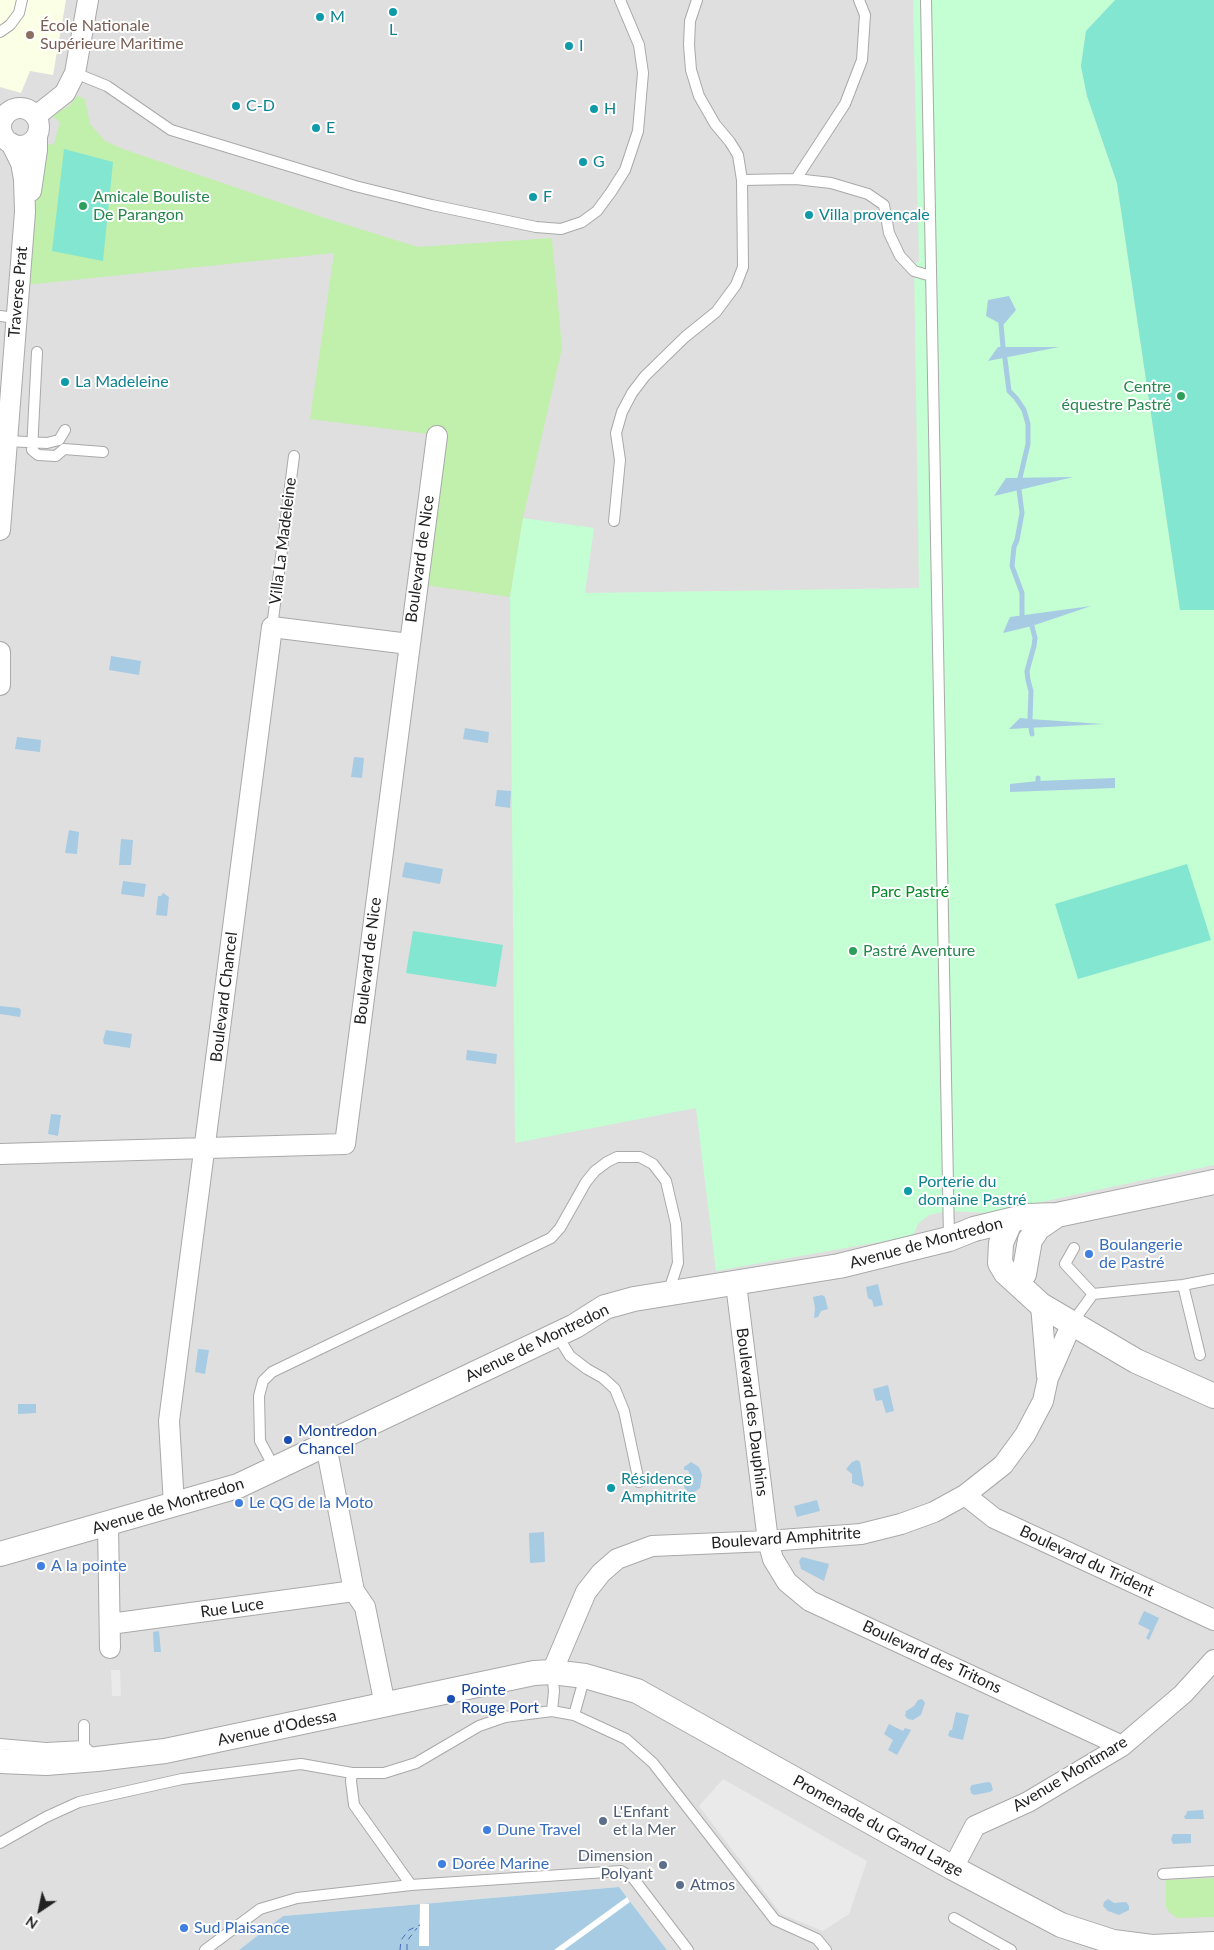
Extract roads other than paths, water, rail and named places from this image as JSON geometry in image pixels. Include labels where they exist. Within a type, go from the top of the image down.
[{"type":"street","points":[[36,116],[65,93],[75,73],[88,0]]},
{"type":"street","points":[[7,108],[27,108],[36,116],[39,124],[37,136],[29,144],[17,146],[4,134],[2,119],[7,108]]},
{"type":"street","name":"Traverse Prat","points":[[4,134],[21,163],[24,179],[25,212]]},
{"type":"street","name":"Traverse Prat","points":[[0,530],[8,317],[25,212],[33,182],[38,150],[37,136]]},
{"type":"street","name":"Boulevard de Nice","points":[[0,1154],[345,1144],[437,436]]},
{"type":"street","points":[[272,627],[409,644]]},
{"type":"street","name":"Boulevard Chancel","points":[[174,1506],[169,1421],[272,627]]},
{"type":"street","points":[[0,652],[0,685]]},
{"type":"street","name":"Avenue de Montredon","points":[[0,1554],[174,1506],[238,1486],[276,1470],[557,1335],[605,1307],[634,1299],[839,1266],[949,1239],[974,1230],[1028,1216],[1057,1215],[1214,1182]]},
{"type":"street","points":[[1024,1274],[1030,1240],[1038,1228],[1057,1215]]},
{"type":"street","points":[[1011,1220],[999,1254],[1000,1263],[1006,1273],[1041,1305],[1136,1361],[1214,1396]]},
{"type":"street","points":[[949,1239],[974,1239],[999,1254],[1054,1299],[1072,1323]]},
{"type":"street","name":"Boulevard des Dauphins","points":[[736,1284],[768,1541]]},
{"type":"street","name":"Boulevard Amphitrite","points":[[1041,1305],[1048,1378]]},
{"type":"street","name":"Boulevard Amphitrite","points":[[552,1672],[586,1592],[601,1573],[617,1559],[652,1546],[768,1541],[862,1534],[901,1524],[934,1512],[965,1495],[1002,1465],[1016,1448],[1043,1401],[1048,1378],[1072,1323]]},
{"type":"street","points":[[326,1445],[354,1591],[365,1607],[385,1705]]},
{"type":"street","name":"Boulevard du Trident","points":[[965,1495],[994,1518],[1214,1620]]},
{"type":"street","points":[[108,1524],[110,1648]]},
{"type":"street","name":"Boulevard des Tritons","points":[[768,1541],[773,1559],[787,1582],[810,1601],[1122,1746]]},
{"type":"street","name":"Rue Luce","points":[[110,1624],[354,1591]]},
{"type":"street","name":"Avenue Montmare","points":[[953,1868],[975,1826],[1028,1802],[1122,1746],[1184,1694],[1214,1660]]},
{"type":"street","name":"Promenade du Grand Large","points":[[552,1672],[585,1676],[637,1691],[1043,1917],[1112,1946],[1152,1948],[1214,1944]]},
{"type":"street","name":"Avenue d'Odessa","points":[[0,1760],[46,1762],[91,1753],[165,1751],[526,1675],[552,1672]]},
{"type":"lane","points":[[0,32],[10,25],[19,13],[22,0]]},
{"type":"lane","points":[[75,73],[107,86],[171,130],[355,186],[536,228],[561,229],[582,222],[597,211],[612,192],[625,170],[638,132],[643,73],[639,46],[620,0]]},
{"type":"lane","points":[[614,521],[620,460],[616,433],[622,412],[632,392],[644,376],[716,312],[736,285],[743,267],[742,180],[738,154],[715,124],[699,96],[691,70],[688,45],[690,22],[697,0]]},
{"type":"lane","points":[[796,179],[845,104],[862,60],[865,15],[859,0]]},
{"type":"lane","points":[[926,0],[949,1239]]},
{"type":"lane","points":[[742,180],[796,179],[831,183],[868,194],[884,205],[889,233],[900,256],[914,271],[931,276]]},
{"type":"lane","points":[[37,352],[32,450],[38,455],[56,456],[64,450],[103,452]]},
{"type":"lane","points":[[4,442],[46,443],[59,440],[65,430]]},
{"type":"lane","name":"Villa La Madeleine","points":[[272,627],[294,456]]},
{"type":"lane","points":[[276,1470],[260,1441],[259,1396],[263,1382],[272,1372],[551,1238],[560,1228],[586,1182],[595,1171],[617,1157],[640,1157],[653,1164],[666,1181],[676,1224],[678,1263],[667,1294]]},
{"type":"lane","points":[[1074,1248],[1066,1264],[1092,1294]]},
{"type":"lane","points":[[1072,1323],[1092,1294],[1183,1285],[1214,1279]]},
{"type":"lane","points":[[1183,1285],[1200,1354]]},
{"type":"lane","points":[[557,1335],[570,1356],[603,1378],[615,1389],[624,1411],[639,1482]]},
{"type":"lane","points":[[552,1672],[554,1691],[552,1712]]},
{"type":"lane","points":[[574,1715],[585,1676]]},
{"type":"lane","points":[[0,1843],[46,1817],[79,1802],[182,1779],[301,1764],[352,1773],[384,1773],[416,1763],[479,1726],[505,1717],[552,1712],[574,1715],[626,1739],[653,1763],[775,1920],[817,1939],[826,1950]]},
{"type":"lane","points":[[84,1725],[91,1753]]},
{"type":"lane","name":"Avenue d'Odessa","points":[[0,1744],[91,1753]]},
{"type":"lane","points":[[352,1773],[351,1782],[354,1805],[411,1885]]},
{"type":"lane","points":[[205,1950],[260,1909],[297,1898],[411,1885],[621,1871],[633,1878],[688,1950]]},
{"type":"lane","points":[[1163,1874],[1214,1871]]},
{"type":"lane","points":[[954,1918],[1011,1950]]},
{"type":"waterway","points":[[1001,324],[1003,347]]},
{"type":"waterway","points":[[1005,359],[1009,391],[1024,410],[1028,424],[1028,444],[1020,478]]},
{"type":"waterway","points":[[1019,490],[1022,513],[1014,547],[1012,566],[1022,593],[1022,616]]},
{"type":"waterway","points":[[1030,719],[1031,691],[1027,671],[1035,638],[1032,626]]},
{"type":"waterway","points":[[1031,728],[1032,734]]},
{"type":"place","name":"L","points":[[393,12]]},
{"type":"place","name":"M","points":[[320,17]]},
{"type":"place","name":"École Nationale Supérieure Maritime","points":[[30,35]]},
{"type":"place","name":"I","points":[[569,46]]},
{"type":"place","name":"C-D","points":[[236,106]]},
{"type":"place","name":"H","points":[[594,109]]},
{"type":"place","name":"E","points":[[316,128]]},
{"type":"place","name":"G","points":[[583,162]]},
{"type":"place","name":"F","points":[[533,197]]},
{"type":"place","name":"Amicale Bouliste De Parangon","points":[[83,206]]},
{"type":"place","name":"Villa provençale","points":[[809,215]]},
{"type":"place","name":"La Madeleine","points":[[65,382]]},
{"type":"place","name":"Centre équestre Pastré","points":[[1181,396]]},
{"type":"place","name":"Pastré Aventure","points":[[853,951]]},
{"type":"place","name":"Porterie du domaine Pastré","points":[[908,1191]]},
{"type":"place","name":"Boulangerie de Pastré","points":[[1089,1254]]},
{"type":"place","name":"Montredon Chancel","points":[[288,1440]]},
{"type":"place","name":"Résidence Amphitrite","points":[[611,1488]]},
{"type":"place","name":"Le QG de la Moto","points":[[239,1503]]},
{"type":"place","name":"A la pointe","points":[[41,1566]]},
{"type":"place","name":"Pointe Rouge Port","points":[[451,1699]]},
{"type":"place","name":"L'Enfant et la Mer","points":[[603,1821]]},
{"type":"place","name":"Dune Travel","points":[[487,1830]]},
{"type":"place","name":"Dorée Marine","points":[[442,1864]]},
{"type":"place","name":"Dimension Polyant","points":[[663,1865]]},
{"type":"place","name":"Atmos","points":[[680,1885]]},
{"type":"place","name":"Sud Plaisance","points":[[184,1928]]},
{"type":"park label","name":"Parc Pastré","points":[[910,892]]}]
